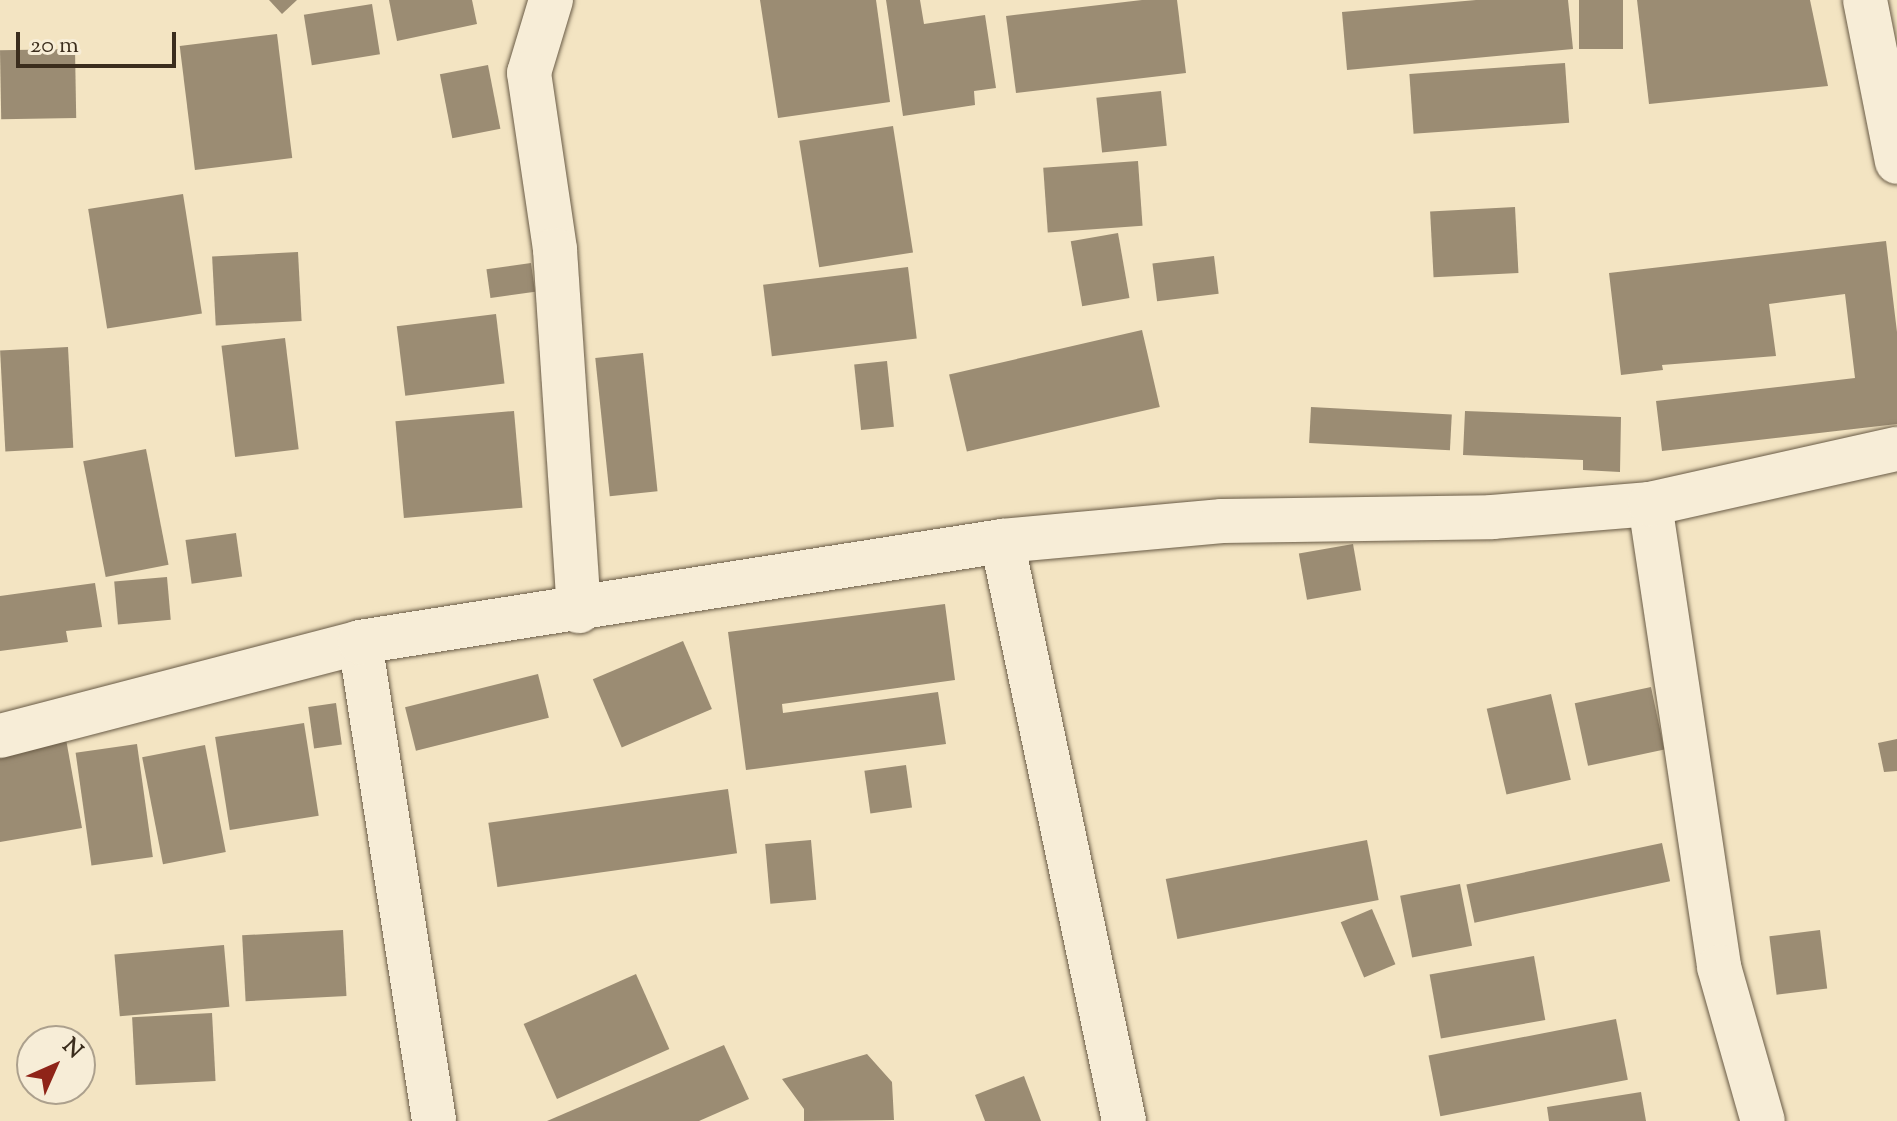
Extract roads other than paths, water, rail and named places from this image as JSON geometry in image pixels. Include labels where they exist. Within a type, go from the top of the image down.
[{"type":"street","points":[[551,0],[529,73],[555,250],[579,611]]},
{"type":"street","points":[[1865,0],[1897,162]]},
{"type":"street","points":[[0,736],[360,642],[579,611],[1002,541],[1222,521],[1492,517],[1650,504],[1897,449]]},
{"type":"street","points":[[1650,504],[1719,967],[1763,1121]]},
{"type":"street","points":[[1002,541],[1124,1121]]},
{"type":"street","points":[[360,642],[434,1121]]}]
